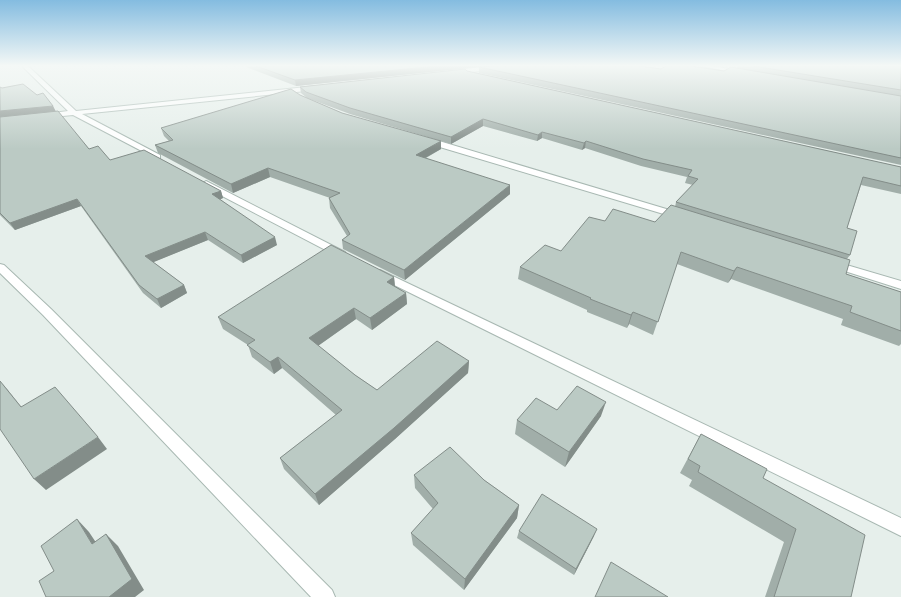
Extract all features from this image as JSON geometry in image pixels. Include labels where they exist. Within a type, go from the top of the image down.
[{"type":"street","points":[[54,94],[74,113],[165,162]]},
{"type":"street","points":[[37,117],[255,94]]},
{"type":"street","points":[[297,94],[304,100]]},
{"type":"street","points":[[417,137],[692,220]]},
{"type":"street","points":[[193,177],[354,261]]},
{"type":"street","points":[[825,261],[901,285]]},
{"type":"street","points":[[0,267],[47,312],[326,597]]},
{"type":"street","points":[[369,268],[901,527]]},
{"type":"building","points":[[0,94],[44,94],[53,106],[0,111]]},
{"type":"building","points":[[275,94],[298,94],[342,113],[441,141],[416,155],[510,185],[404,270],[342,240],[350,234],[329,198],[340,193],[268,168],[231,184],[155,145],[173,140],[161,128]]},
{"type":"building","points":[[311,94],[570,94],[901,167],[901,186],[863,177],[847,228],[857,231],[850,255],[676,202],[698,179],[688,176],[692,170],[643,159],[586,141],[584,143],[542,132],[538,135],[483,119],[451,137],[350,108]]},
{"type":"building","points":[[604,94],[888,94],[901,96],[901,158]]},
{"type":"building","points":[[58,111],[89,149],[98,146],[110,160],[144,150],[221,191],[212,194],[275,237],[241,255],[205,232],[145,256],[184,285],[157,299],[139,285],[77,199],[10,223],[0,213],[0,117]]},
{"type":"building","points":[[671,205],[850,260],[846,274],[901,292],[901,331],[850,312],[852,306],[737,267],[734,271],[681,252],[658,322],[633,312],[631,315],[590,299],[591,298],[520,267],[545,245],[561,251],[589,217],[605,221],[613,209],[655,222]]},
{"type":"building","points":[[331,245],[394,277],[387,282],[406,293],[370,318],[354,308],[309,338],[355,375],[377,390],[437,341],[469,361],[394,428],[315,494],[280,458],[342,410],[278,357],[270,362],[247,345],[255,340],[218,317]]},
{"type":"building","points":[[0,381],[21,407],[55,387],[98,437],[34,479],[0,429]]},
{"type":"building","points":[[577,386],[606,402],[569,452],[517,420],[536,398],[557,410]]},
{"type":"building","points":[[701,434],[767,469],[763,478],[865,535],[851,597],[774,597],[796,529],[698,472],[700,466],[688,459]]},
{"type":"building","points":[[450,447],[484,480],[519,505],[465,579],[411,533],[438,503],[414,475]]},
{"type":"building","points":[[542,494],[597,529],[576,569],[519,531]]},
{"type":"building","points":[[77,519],[92,544],[106,534],[132,579],[109,597],[46,597],[39,581],[54,571],[41,546]]},
{"type":"building","points":[[611,562],[668,597],[595,597]]}]
